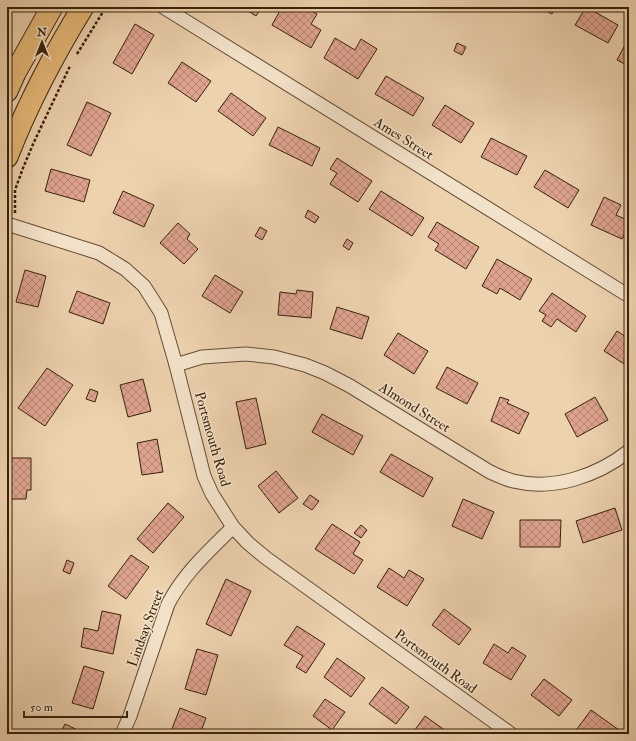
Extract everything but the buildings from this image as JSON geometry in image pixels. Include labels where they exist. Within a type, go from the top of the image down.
[{"type":"main road","points":[[7,91],[52,7]]},
{"type":"main road","points":[[7,157],[28,110],[67,34],[83,7]]},
{"type":"street","name":"Ames Street","points":[[163,7],[629,296]]},
{"type":"street","name":"Portsmouth Road","points":[[10,225],[99,253],[126,269],[144,286],[161,313],[204,476],[212,494],[233,527],[248,543],[266,558],[511,734]]},
{"type":"street","name":"Almond Street","points":[[176,366],[202,357],[246,354],[274,357],[305,365],[325,373],[350,386],[490,472],[513,481],[534,484],[550,484],[578,479],[604,468],[629,451]]},
{"type":"street","name":"Lindsay Street","points":[[122,734],[130,716],[168,604],[177,587],[191,569],[233,527]]},
{"type":"path","points":[[10,225],[16,208],[15,190],[34,142],[73,60],[106,7]]}]
